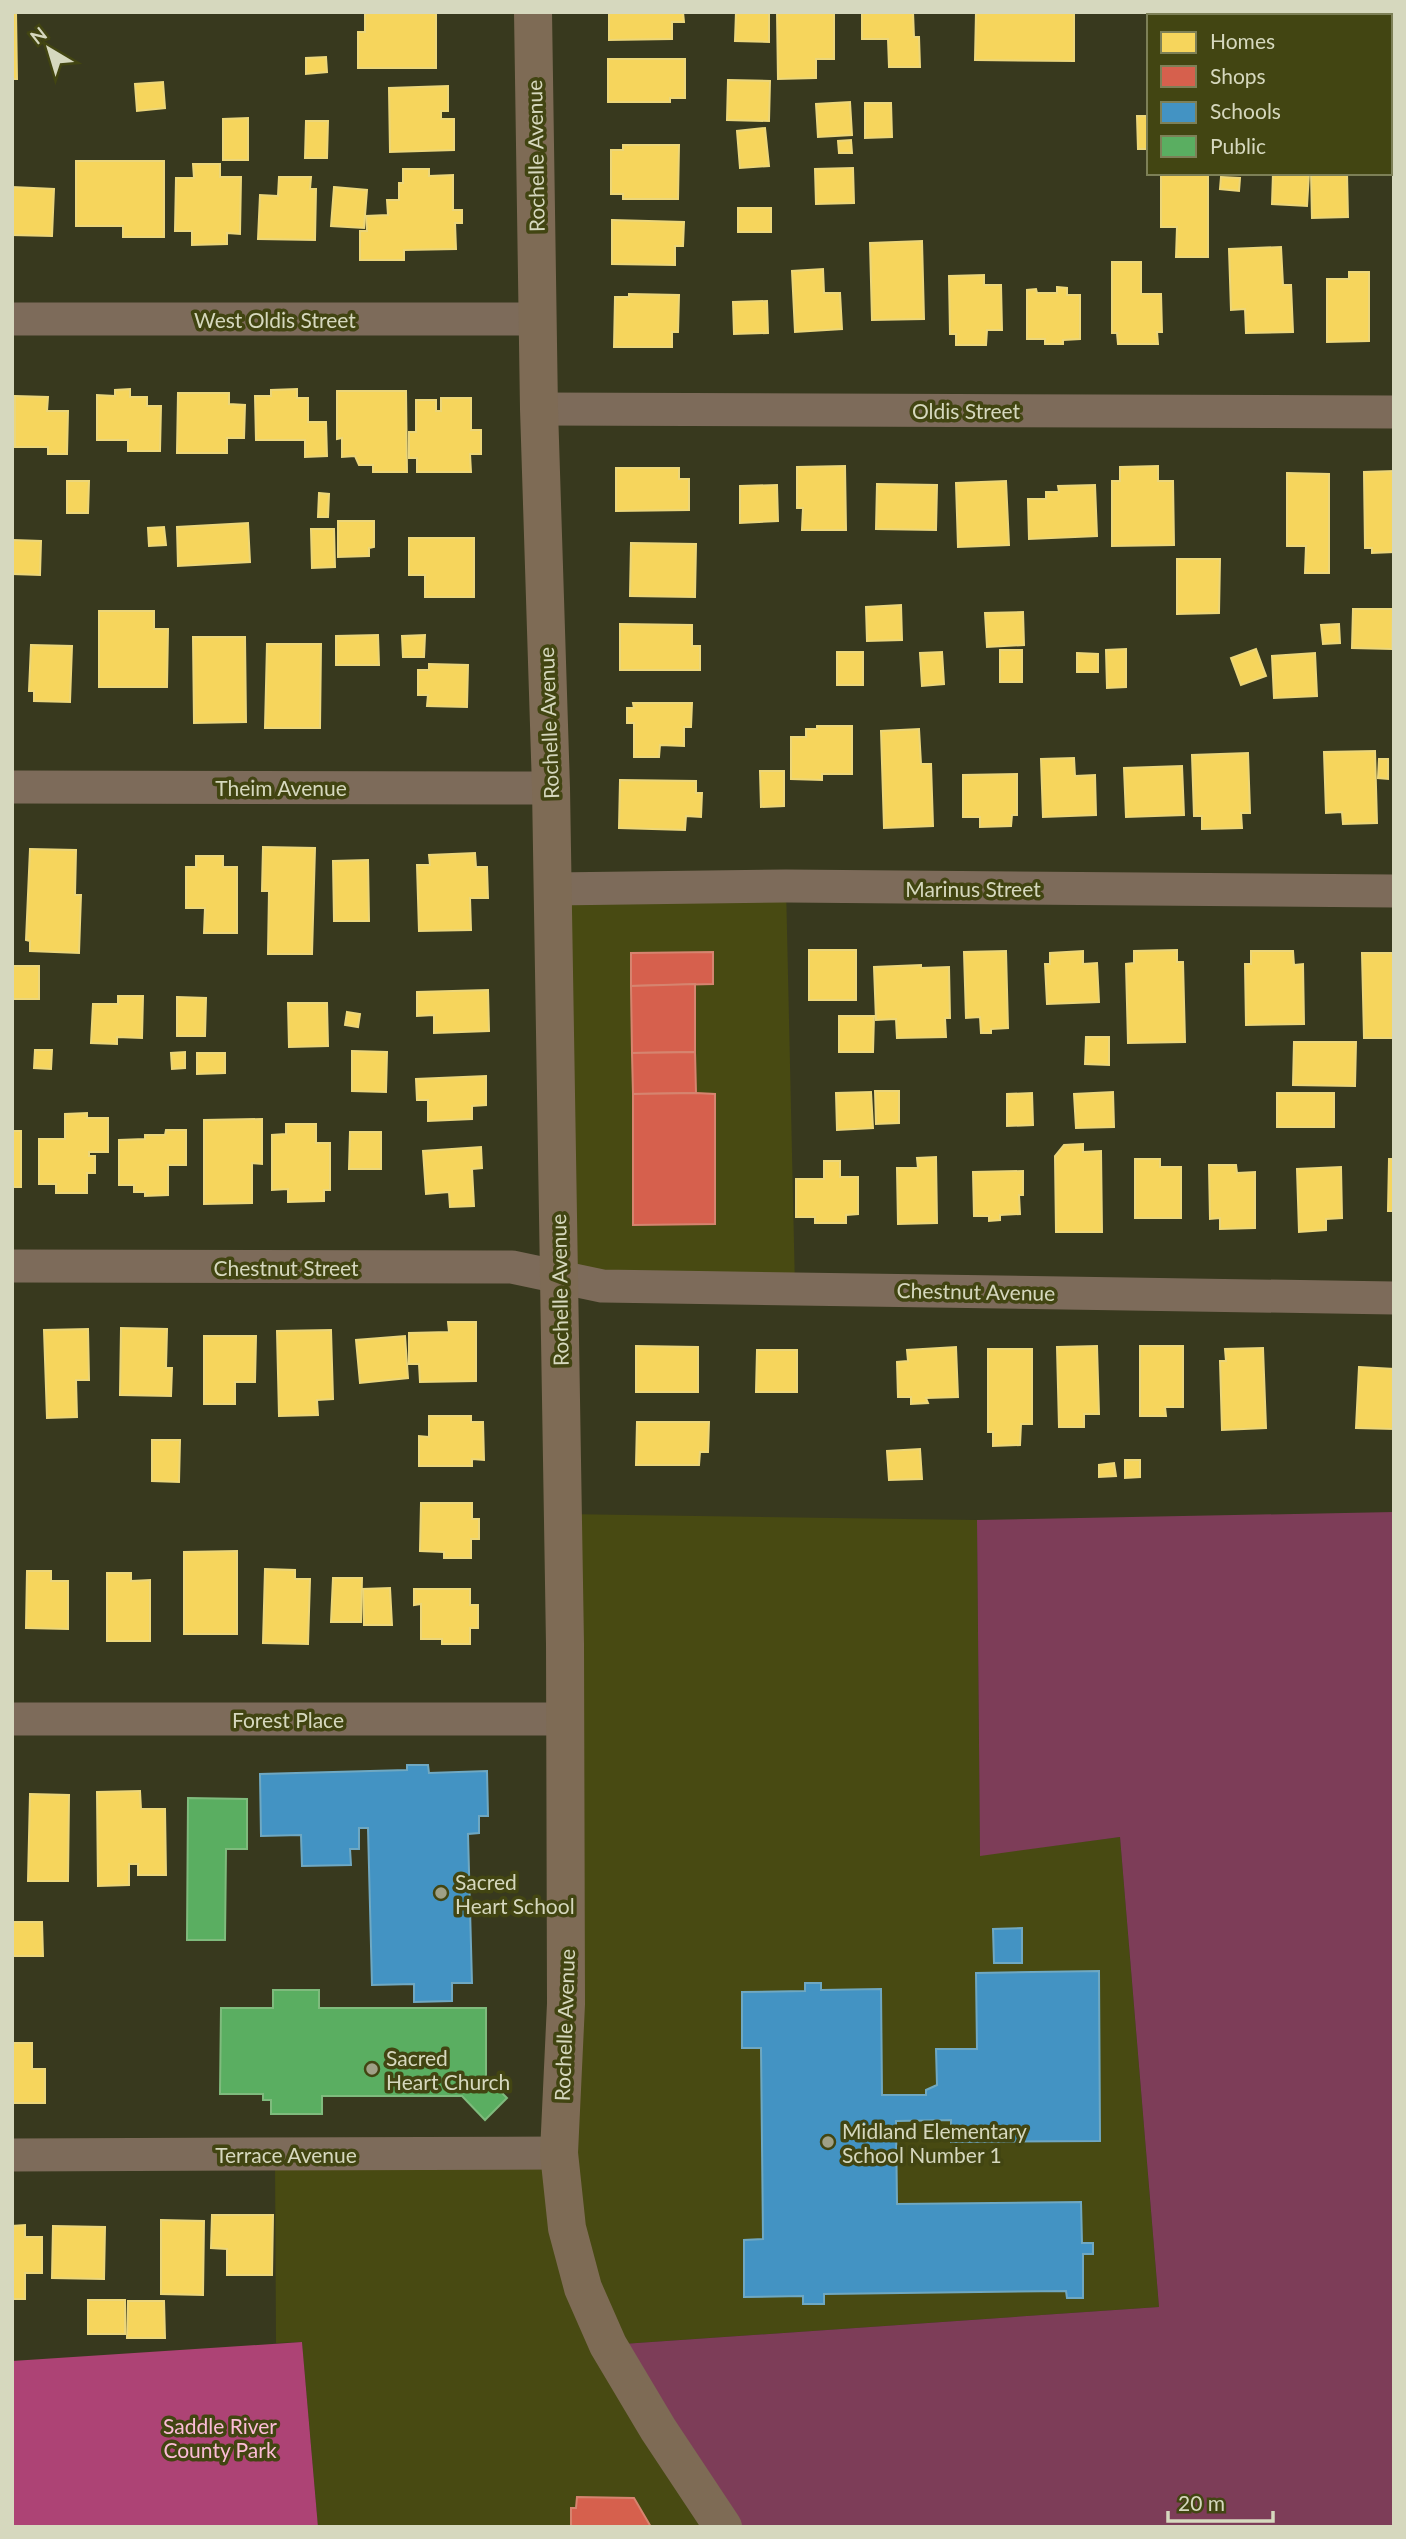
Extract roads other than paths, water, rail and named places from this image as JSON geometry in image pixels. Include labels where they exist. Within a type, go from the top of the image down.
[{"type":"street","name":"Rochelle Avenue","points":[[533,12],[539,409],[551,788],[564,1718],[566,2004],[559,2152],[567,2228],[588,2300],[608,2345],[629,2381],[723,2527]]},
{"type":"street","name":"West Oldis Street","points":[[12,319],[538,319]]},
{"type":"street","name":"Oldis Street","points":[[539,409],[1394,412]]},
{"type":"street","name":"Theim Avenue","points":[[12,787],[551,788]]},
{"type":"street","name":"Marinus Street","points":[[552,889],[786,886],[1394,891]]},
{"type":"street","name":"Chestnut Street","points":[[12,1266],[512,1267],[558,1277]]},
{"type":"street","name":"Chestnut Avenue","points":[[558,1277],[602,1286],[1394,1298]]},
{"type":"street","name":"Forest Place","points":[[12,1719],[564,1718]]},
{"type":"street","name":"Terrace Avenue","points":[[12,2155],[559,2152]]},
{"type":"place","name":"Sacred Heart School","points":[[441,1893]]},
{"type":"place","name":"Sacred Heart Church","points":[[372,2069]]},
{"type":"place","name":"Midland Elementary School Number 1","points":[[828,2142]]},
{"type":"park label","name":"Saddle River County Park","points":[[220,2437]]}]
